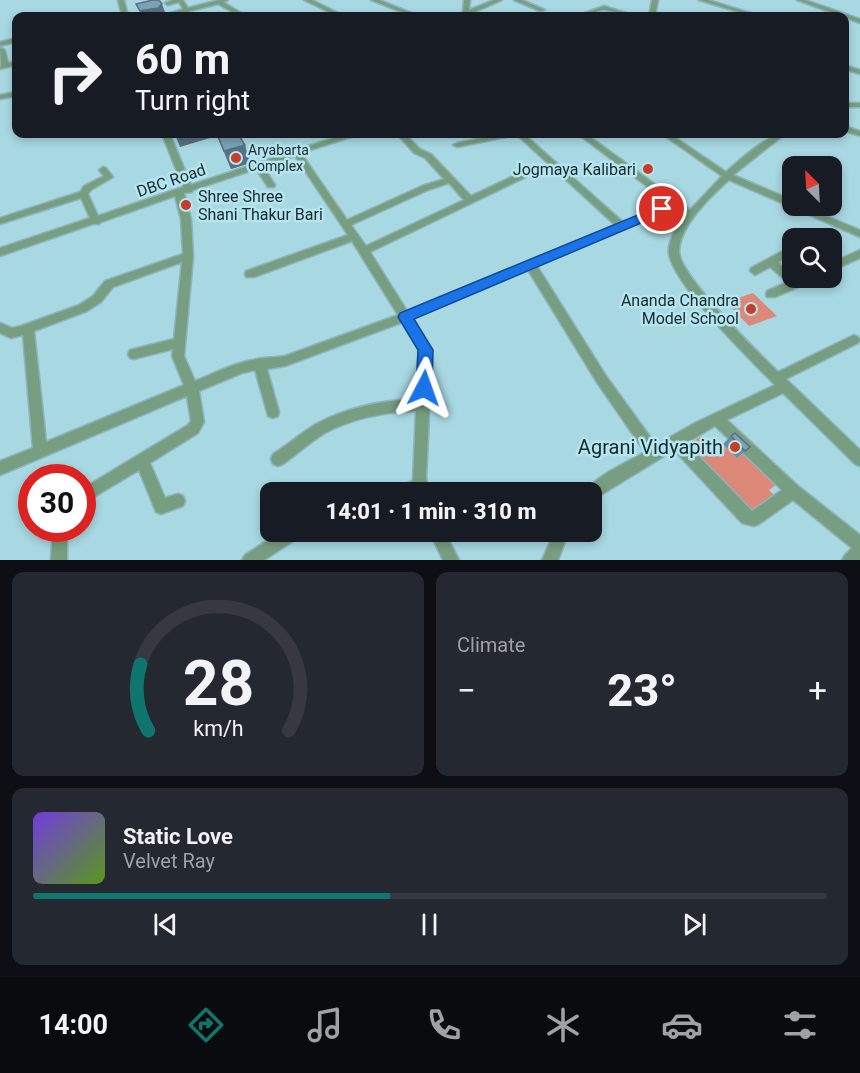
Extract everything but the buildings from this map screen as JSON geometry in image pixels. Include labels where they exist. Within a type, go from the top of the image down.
[{"type":"street","points":[[168,3],[180,0],[188,12],[222,1],[237,12]]},
{"type":"street","points":[[311,0],[333,12]]},
{"type":"street","points":[[374,0],[406,12]]},
{"type":"street","points":[[470,12],[499,0]]},
{"type":"street","points":[[517,0],[542,10]]},
{"type":"street","points":[[702,0],[743,12]]},
{"type":"street","points":[[795,0],[829,12]]},
{"type":"street","points":[[800,0],[833,12]]},
{"type":"street","points":[[591,12],[602,8],[616,12]]},
{"type":"street","points":[[1,47],[2,67]]},
{"type":"street","points":[[96,489],[197,426],[192,389],[181,369],[177,344],[188,256],[184,192],[167,138]]},
{"type":"street","name":"DBC Road","points":[[0,252],[96,222],[340,138]]},
{"type":"street","points":[[404,138],[417,151],[428,156],[468,199]]},
{"type":"street","points":[[457,145],[491,138]]},
{"type":"street","points":[[524,138],[622,226]]},
{"type":"street","points":[[587,138],[689,214]]},
{"type":"street","points":[[672,138],[728,177],[782,200]]},
{"type":"street","points":[[775,138],[758,149],[689,214],[674,245],[678,267],[717,314],[781,382],[860,459]]},
{"type":"street","points":[[297,153],[364,251],[426,352],[421,482]]},
{"type":"street","points":[[259,166],[271,185]]},
{"type":"street","points":[[0,221],[84,194],[86,189],[109,177],[103,170]]},
{"type":"street","points":[[364,251],[468,199],[525,174]]},
{"type":"street","points":[[346,224],[424,188],[450,180]]},
{"type":"street","points":[[84,194],[96,222]]},
{"type":"street","points":[[0,468],[240,368],[259,363],[282,362],[405,317],[674,205]]},
{"type":"street","points":[[818,216],[860,234]]},
{"type":"street","points":[[250,274],[354,236]]},
{"type":"street","points":[[842,262],[860,254]]},
{"type":"street","points":[[0,328],[11,333],[28,329],[90,305],[115,281],[188,256]]},
{"type":"street","points":[[755,270],[782,256]]},
{"type":"street","points":[[771,262],[782,271]]},
{"type":"street","points":[[530,264],[602,380],[654,454]]},
{"type":"street","points":[[771,294],[785,288]]},
{"type":"street","points":[[28,329],[40,451]]},
{"type":"street","points":[[602,487],[675,441],[702,429],[854,340]]},
{"type":"street","points":[[134,354],[177,344]]},
{"type":"street","points":[[259,363],[273,412]]},
{"type":"street","points":[[278,459],[320,429],[337,422],[393,407],[423,405]]},
{"type":"street","points":[[717,419],[793,491],[860,545]]},
{"type":"street","points":[[675,441],[749,519],[754,519],[793,491]]},
{"type":"street","points":[[143,461],[160,507],[178,501]]},
{"type":"street","points":[[59,560],[60,542]]},
{"type":"street","points":[[249,560],[278,542]]},
{"type":"street","points":[[443,542],[451,560]]},
{"type":"street","points":[[550,560],[557,542]]},
{"type":"street","points":[[850,560],[860,551]]},
{"type":"shaded area","points":[[753,293],[777,316],[749,326],[726,302]]},
{"type":"shaded area","points":[[702,436],[715,449],[723,444],[737,458],[748,450],[780,482],[769,490],[777,498],[750,516],[683,447]]},
{"type":"place","name":"Aryabarta Complex","points":[[236,158]]},
{"type":"place","name":"Jogmaya Kalibari","points":[[648,169]]},
{"type":"place","name":"Shree Shree Shani Thakur Bari","points":[[186,205]]},
{"type":"place","name":"Ananda Chandra Model School","points":[[751,309]]},
{"type":"place","name":"Agrani Vidyapith","points":[[735,447]]},
{"type":"route","points":[[424,388],[426,350],[405,317],[662,209]]}]
